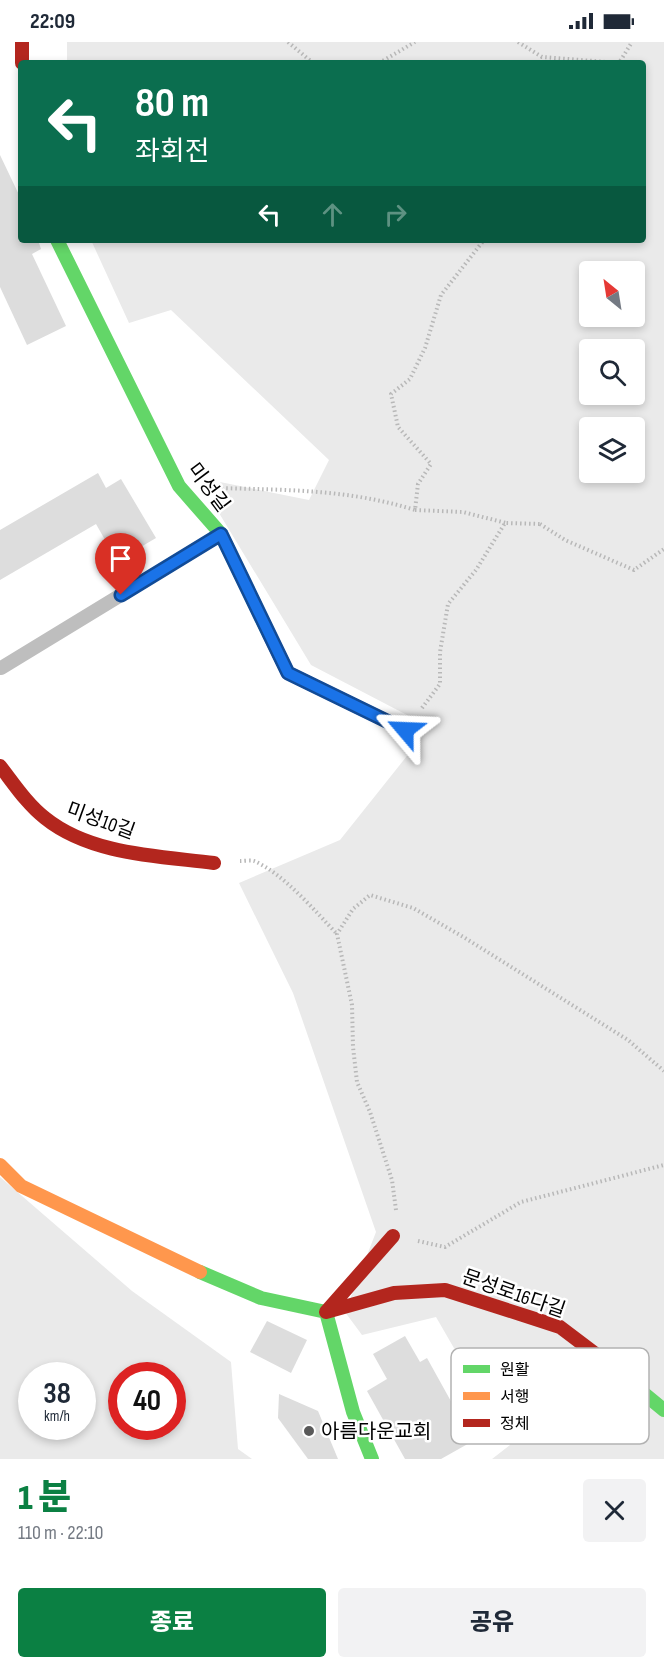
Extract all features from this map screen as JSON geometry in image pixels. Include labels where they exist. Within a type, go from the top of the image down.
[{"type":"street","points":[[22,42],[22,60]]},
{"type":"street","name":"미성길","points":[[58,243],[179,486],[221,534],[288,673],[405,730]]},
{"type":"street","name":"미성10길","points":[[0,766],[20,792],[52,823],[85,838],[129,852],[214,863]]},
{"type":"street","name":"문성로16다길","points":[[0,1165],[21,1186],[193,1269],[261,1298],[326,1312],[394,1293],[445,1290],[560,1327],[588,1348]]},
{"type":"street","points":[[372,1459],[352,1412],[326,1312],[393,1236]]},
{"type":"street","name":"문성로16다길","points":[[649,1397],[664,1410]]},
{"type":"lane","points":[[1,668],[221,534]]},
{"type":"path","points":[[288,42],[309,60]]},
{"type":"path","points":[[384,60],[416,42]]},
{"type":"path","points":[[518,42],[542,57],[590,60]]},
{"type":"path","points":[[621,60],[632,42]]},
{"type":"path","points":[[415,510],[418,484],[431,464],[398,427],[391,394],[410,379],[425,348],[441,295],[482,243]]},
{"type":"path","points":[[213,488],[339,492],[385,501],[415,510],[463,512],[505,523],[540,524],[565,540],[634,570],[664,549]]},
{"type":"path","points":[[405,730],[440,684],[441,652],[448,604],[476,570],[505,523]]},
{"type":"path","points":[[214,863],[253,860],[278,877],[313,908],[337,934],[352,1005],[357,1082],[392,1180],[399,1224],[393,1236],[445,1247],[521,1202],[664,1165]]},
{"type":"path","points":[[337,934],[353,909],[370,895],[413,908],[590,1015],[628,1040],[664,1071]]},
{"type":"shaded area","points":[[67,42],[664,42],[664,1459],[492,1459],[509,1444],[649,1444],[649,1348],[454,1348],[436,1317],[362,1335],[345,1312],[376,1232],[293,993],[239,883],[340,840],[430,727],[311,665],[219,513],[220,482],[309,500],[329,460],[171,310],[129,323],[92,243],[646,243],[646,60],[67,60]]},
{"type":"shaded area","points":[[0,1177],[132,1291],[231,1362],[238,1449],[252,1459],[0,1459]]},
{"type":"building","points":[[0,155],[18,193],[18,243],[39,243],[41,249],[32,254],[66,326],[27,345],[0,287]]},
{"type":"building","points":[[98,473],[106,488],[121,479],[156,538],[117,561],[96,524],[0,580],[0,530]]},
{"type":"building","points":[[267,1321],[307,1340],[291,1373],[250,1352]]},
{"type":"building","points":[[405,1336],[420,1362],[427,1358],[451,1401],[451,1444],[468,1444],[441,1459],[405,1459],[367,1391],[387,1379],[373,1354]]},
{"type":"building","points":[[279,1394],[318,1411],[338,1459],[308,1459],[278,1418]]},
{"type":"traffic: fast","points":[[58,243],[179,486],[221,534],[269,634]]},
{"type":"traffic: fast","points":[[200,1272],[261,1298],[326,1312],[353,1412],[372,1459]]},
{"type":"traffic: fast","points":[[649,1398],[664,1410]]},
{"type":"traffic: slow","points":[[0,1165],[21,1186],[200,1272]]},
{"type":"traffic: jam","points":[[22,42],[22,60]]},
{"type":"traffic: jam","points":[[269,634],[288,673],[405,730]]},
{"type":"traffic: jam","points":[[0,766],[32,807],[63,830],[83,840],[126,852],[214,863]]},
{"type":"traffic: jam","points":[[393,1236],[326,1312],[394,1293],[445,1290],[560,1327],[588,1348]]},
{"type":"place","name":"아름다운교회","points":[[309,1431]]},
{"type":"route","points":[[121,595],[221,534],[288,673],[405,730]]}]
